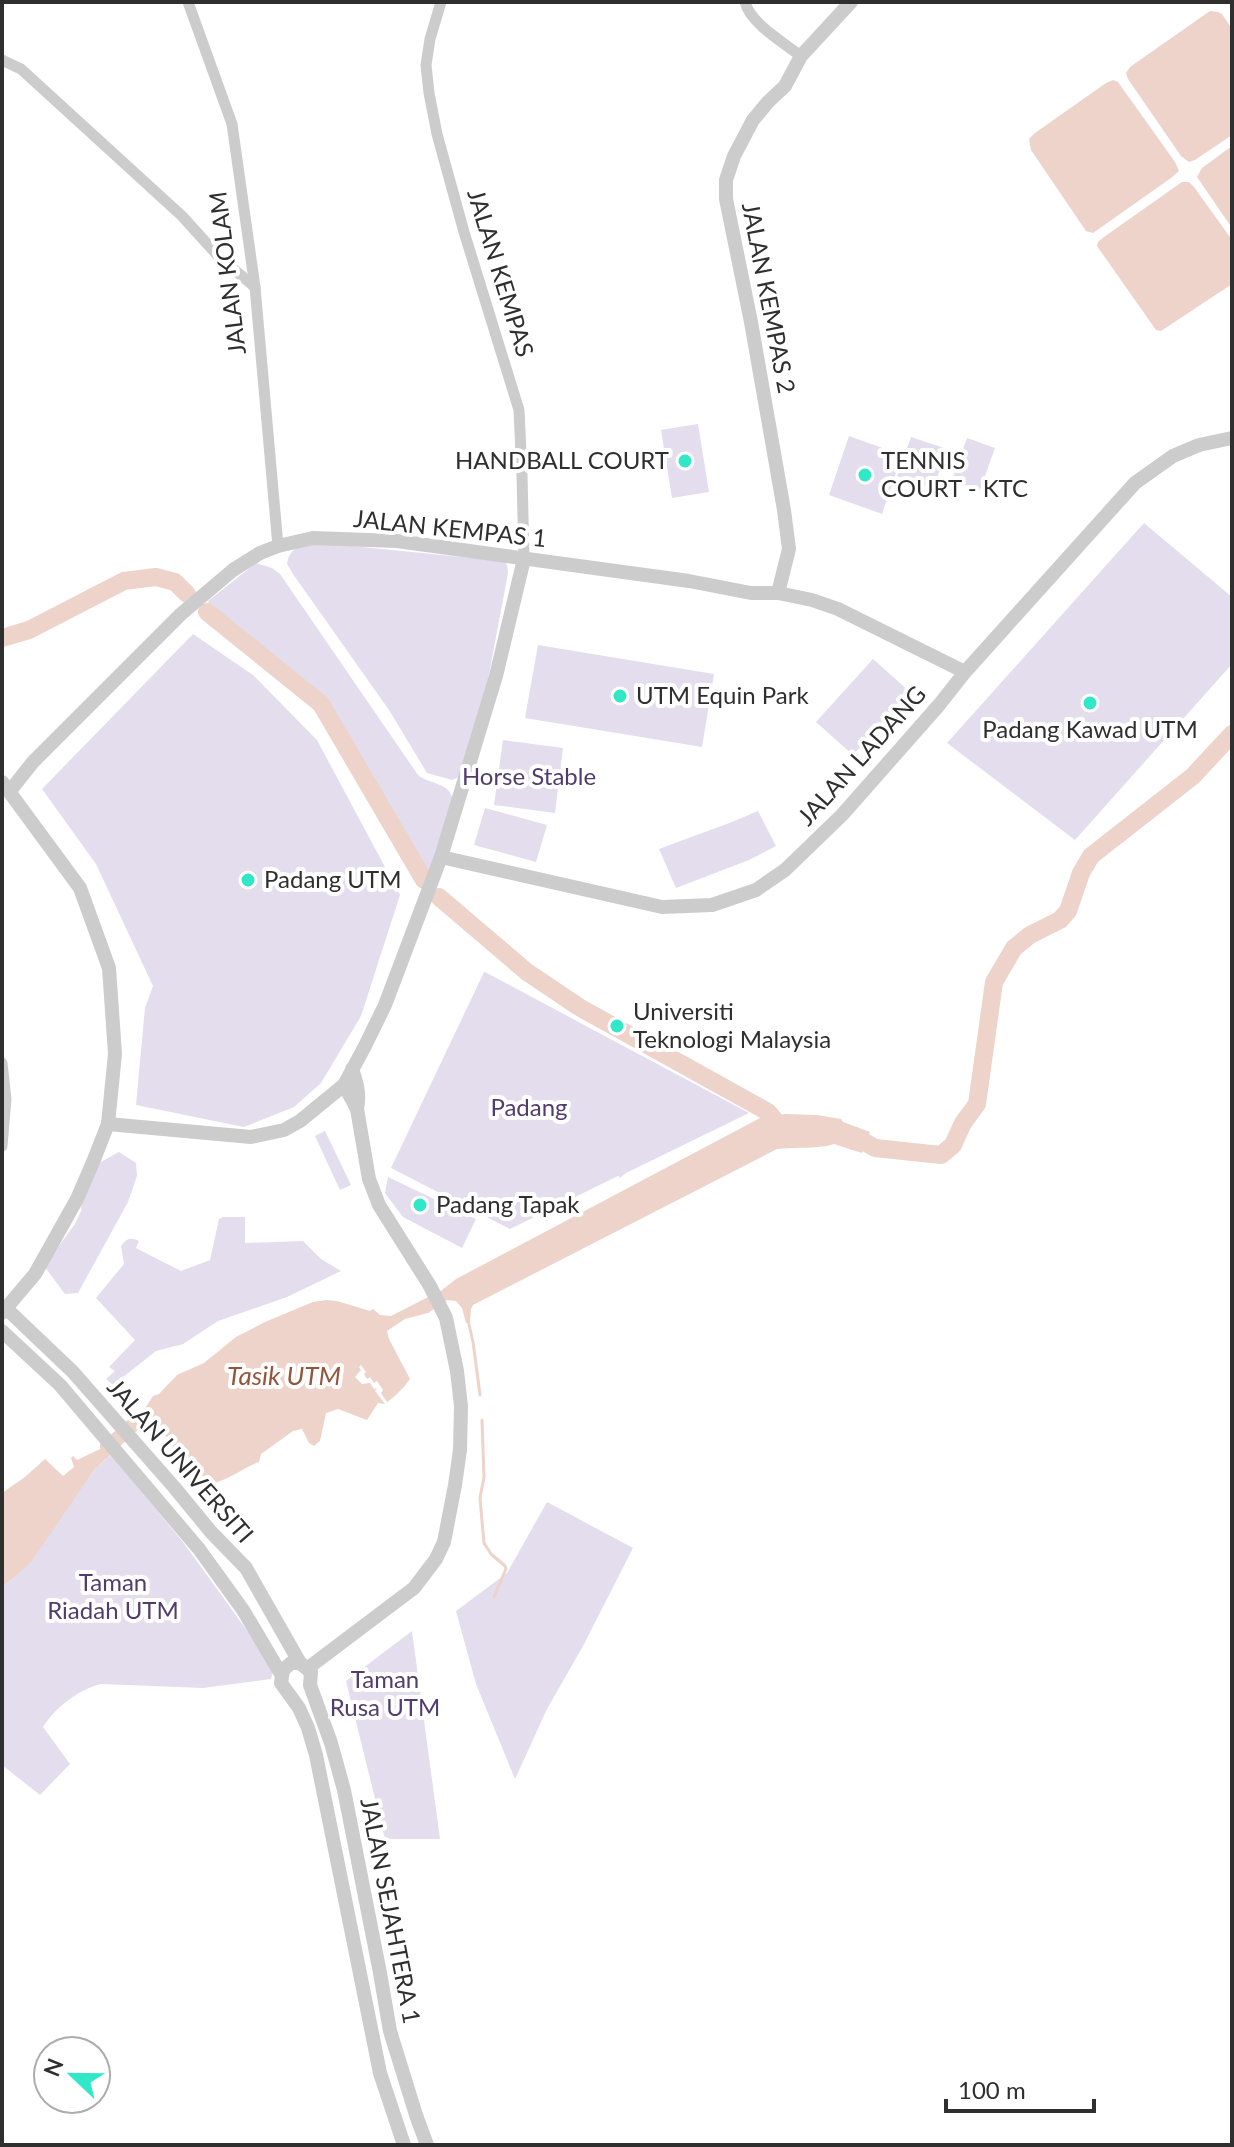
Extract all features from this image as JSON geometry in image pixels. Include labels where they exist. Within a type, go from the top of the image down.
[{"type":"street","name":"JALAN KOLAM","points":[[188,2],[232,124],[255,287],[278,546]]},
{"type":"street","name":"JALAN KEMPAS","points":[[441,2],[426,65],[429,93],[460,218],[519,410],[524,559]]},
{"type":"street","points":[[745,2],[756,21],[801,56]]},
{"type":"street","name":"JALAN KEMPAS 2","points":[[778,593],[789,549],[751,322],[726,199],[726,180],[744,135],[768,102],[785,86],[801,56],[851,2]]},
{"type":"street","points":[[2,60],[21,69],[177,212],[220,258],[255,287]]},
{"type":"street","name":"JALAN LADANG","points":[[441,857],[662,907],[712,905],[756,890],[785,870],[842,815],[965,672],[1135,483],[1173,456],[1199,445],[1232,438]]},
{"type":"street","name":"JALAN KEMPAS 1","points":[[6,786],[181,614],[233,570],[260,553],[313,538],[397,541],[689,581],[751,593],[778,593],[838,609],[965,672]]},
{"type":"street","points":[[108,1124],[251,1137],[284,1130],[344,1085],[385,1005],[441,857],[496,676],[524,559]]},
{"type":"street","points":[[3,1311],[35,1274],[70,1211],[108,1124],[115,1054],[109,968],[80,888],[6,786]]},
{"type":"street","points":[[2,1063],[6,1099],[2,1146]]},
{"type":"street","points":[[352,1069],[358,1086],[357,1109]]},
{"type":"street","points":[[304,1666],[414,1588],[436,1559],[444,1542],[460,1450],[460,1394],[446,1318],[430,1286],[379,1205],[369,1179],[357,1109],[344,1085]]},
{"type":"street","name":"JALAN UNIVERSITI","points":[[3,1311],[10,1312],[73,1372],[211,1532],[246,1568],[304,1666]]},
{"type":"street","name":"JALAN UNIVERSITI","points":[[2,1331],[60,1385],[120,1453],[215,1570],[281,1674]]},
{"type":"street","points":[[288,1691],[303,1692],[310,1685],[312,1676],[304,1666],[291,1663],[286,1666],[281,1674],[281,1683],[303,1718],[316,1755],[380,2073],[404,2145]]},
{"type":"street","name":"JALAN SEJAHTERA 1","points":[[310,1685],[344,1790],[390,2031],[427,2145]]},
{"type":"street","points":[[361,1976],[380,1973]]},
{"type":"street","points":[[372,2032],[390,2031]]},
{"type":"green space","name":"HANDBALL COURT","points":[[698,424],[709,492],[672,498],[661,430]]},
{"type":"green space","name":"TENNIS COURT - KTC","points":[[849,436],[902,455],[882,514],[829,495]]},
{"type":"green space","points":[[911,437],[947,449],[933,489],[897,476]]},
{"type":"green space","points":[[967,438],[995,448],[980,490],[952,480]]},
{"type":"green space","name":"Padang Kawad UTM","points":[[1144,523],[1232,597],[1232,664],[1075,840],[947,743]]},
{"type":"green space","points":[[322,543],[502,561],[507,564],[508,573],[487,685],[461,776],[452,780],[427,773],[389,710],[287,564],[295,549]]},
{"type":"green space","points":[[256,563],[280,574],[418,775],[444,787],[451,795],[453,801],[428,880],[323,699],[210,609],[208,601]]},
{"type":"green space","name":"Padang UTM","points":[[193,634],[253,675],[317,740],[400,895],[361,1016],[321,1083],[294,1107],[244,1127],[136,1105],[145,1008],[153,986],[96,864],[42,789]]},
{"type":"green space","name":"UTM Equin Park","points":[[538,645],[714,674],[702,747],[525,718]]},
{"type":"green space","points":[[873,659],[910,692],[853,755],[816,722]]},
{"type":"green space","name":"Horse Stable","points":[[503,740],[563,748],[555,813],[494,805]]},
{"type":"green space","points":[[485,808],[547,825],[536,862],[474,845]]},
{"type":"green space","points":[[758,811],[776,846],[749,860],[676,888],[659,849]]},
{"type":"green space","name":"Padang","points":[[484,972],[749,1113],[510,1229],[391,1168]]},
{"type":"green space","points":[[325,1131],[351,1185],[340,1190],[315,1136]]},
{"type":"green space","points":[[119,1152],[136,1163],[137,1176],[128,1202],[78,1293],[65,1294],[44,1266],[75,1224],[97,1164]]},
{"type":"green space","name":"Padang Tapak","points":[[388,1177],[476,1219],[462,1248],[403,1217],[385,1193]]},
{"type":"green space","points":[[245,1217],[245,1243],[303,1241],[321,1259],[341,1271],[287,1297],[218,1321],[183,1344],[156,1351],[113,1385],[106,1379],[115,1371],[109,1367],[135,1340],[96,1298],[124,1264],[121,1246],[129,1239],[139,1241],[136,1248],[181,1271],[210,1260],[219,1219]]},
{"type":"green space","name":"Taman Riadah UTM","points":[[111,1455],[183,1542],[274,1668],[271,1679],[203,1688],[101,1684],[84,1690],[61,1706],[43,1727],[70,1764],[40,1795],[2,1765],[2,1588],[46,1537],[94,1470]]},
{"type":"green space","points":[[547,1502],[633,1548],[547,1709],[515,1779],[476,1684],[456,1611],[507,1573]]},
{"type":"green space","name":"Taman Rusa UTM","points":[[412,1631],[440,1839],[385,1839],[346,1681]]},
{"type":"water","points":[[1210,11],[1222,14],[1232,29],[1232,135],[1189,162],[1181,156],[1126,73],[1130,67]]},
{"type":"water","points":[[1113,80],[1118,82],[1179,171],[1093,233],[1086,231],[1031,150],[1029,139]]},
{"type":"water","points":[[1232,146],[1232,228],[1197,177],[1202,168]]},
{"type":"water","points":[[1182,182],[1189,182],[1194,187],[1232,240],[1232,284],[1161,331],[1156,330],[1097,246],[1104,237]]},
{"type":"water","name":"Tasik UTM","points":[[785,1114],[841,1119],[870,1132],[862,1153],[834,1144],[777,1149],[473,1305],[470,1322],[466,1323],[462,1308],[456,1301],[447,1300],[428,1313],[405,1319],[387,1331],[410,1379],[385,1404],[378,1403],[367,1420],[338,1409],[326,1413],[320,1441],[314,1446],[302,1429],[293,1431],[261,1454],[259,1462],[209,1484],[168,1441],[162,1428],[153,1423],[144,1430],[140,1428],[94,1470],[31,1562],[2,1588],[2,1493],[45,1459],[63,1476],[74,1467],[73,1456],[77,1460],[100,1449],[100,1444],[129,1419],[142,1413],[153,1396],[159,1394],[177,1375],[204,1363],[236,1337],[313,1302],[326,1300],[370,1311],[373,1309],[380,1315],[391,1316],[762,1117]]},
{"type":"pier","points":[[361,1365],[367,1379],[370,1377],[374,1383],[377,1381],[383,1390],[381,1393],[387,1402],[385,1404],[375,1391],[377,1388],[374,1389],[370,1383],[362,1384],[355,1377]]},
{"type":"waterway","points":[[2,638],[29,630],[124,581],[156,577],[175,582],[187,594]]},
{"type":"waterway","points":[[207,612],[321,704],[424,880]]},
{"type":"waterway","points":[[844,1133],[875,1148],[941,1155],[953,1145],[963,1123],[977,1104],[994,982],[1014,948],[1030,935],[1060,920],[1068,911],[1081,873],[1091,856],[1193,776],[1232,734]]},
{"type":"waterway","points":[[439,897],[527,972],[579,1007],[768,1112],[783,1130],[787,1130]]},
{"type":"waterway","points":[[468,1320],[480,1395]]},
{"type":"waterway","points":[[482,1420],[484,1477],[480,1498],[484,1543],[506,1569],[494,1597]]},
{"type":"place","name":"HANDBALL COURT","points":[[685,461]]},
{"type":"place","name":"TENNIS COURT - KTC","points":[[865,475]]},
{"type":"place","name":"UTM Equin Park","points":[[620,696]]},
{"type":"place","name":"Padang Kawad UTM","points":[[1090,703]]},
{"type":"place","name":"Padang UTM","points":[[248,880]]},
{"type":"place","name":"Universiti Teknologi Malaysia","points":[[617,1026]]},
{"type":"place","name":"Padang Tapak","points":[[420,1205]]}]
